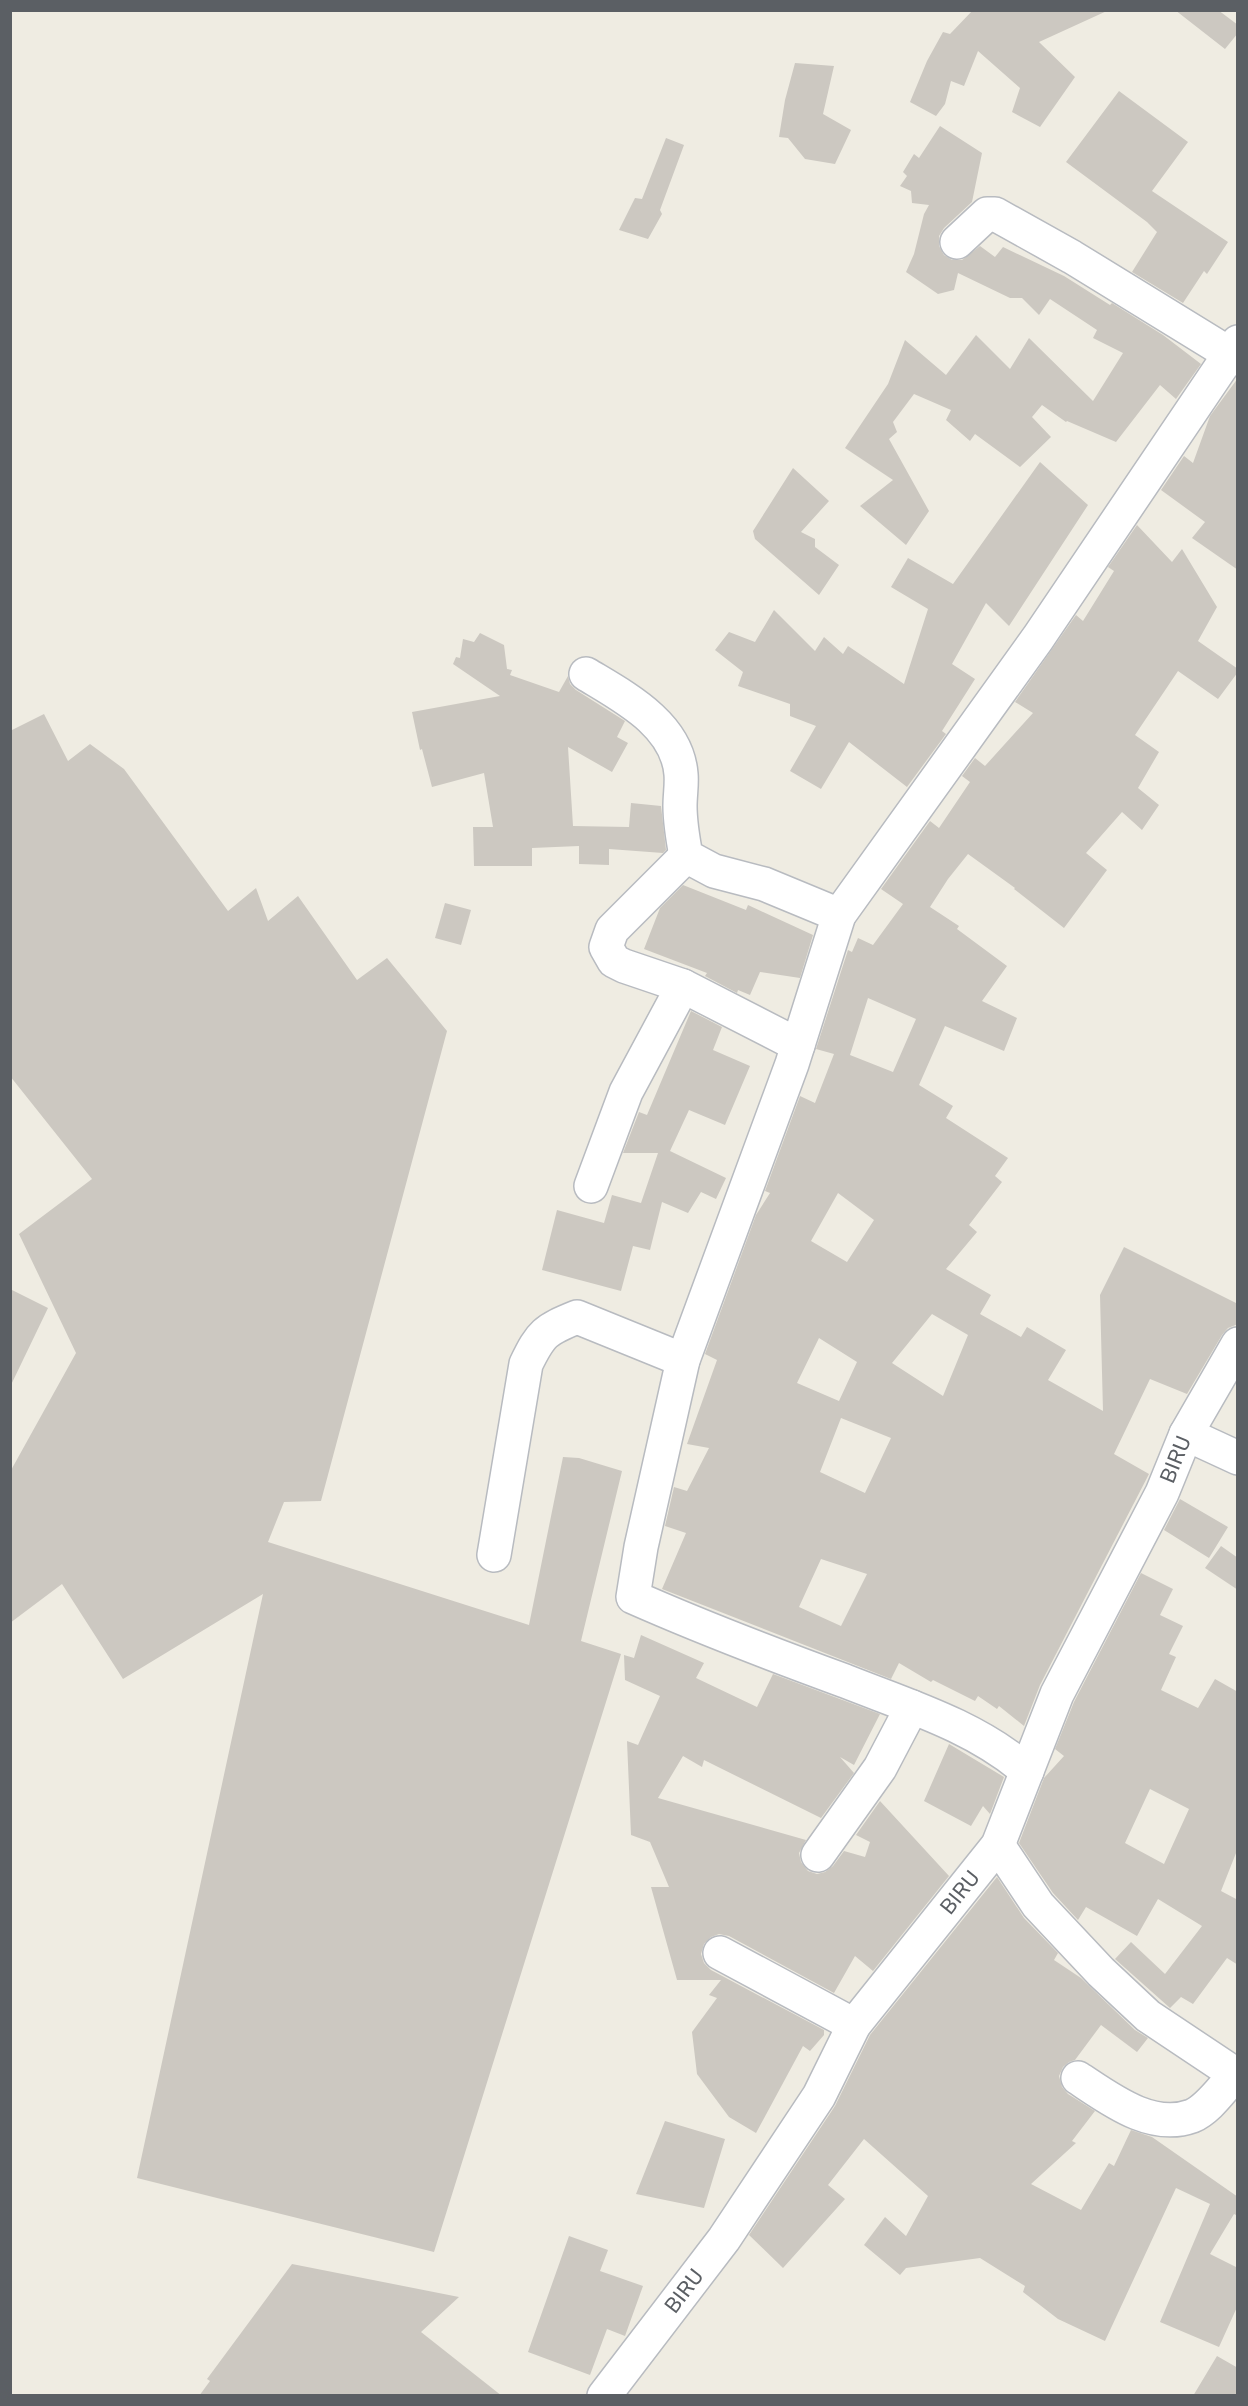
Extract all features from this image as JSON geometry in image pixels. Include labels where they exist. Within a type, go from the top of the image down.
[{"type":"street","points":[[957,242],[987,214],[995,214],[1235,352],[1001,690],[839,915],[798,1045],[683,1359],[641,1547],[633,1597],[700,1627],[939,1717],[1004,1751],[1027,1771]]},
{"type":"street","points":[[586,674],[631,701],[661,728],[670,740],[681,773],[680,807],[686,856]]},
{"type":"street","points":[[686,856],[714,871],[764,884],[839,915]]},
{"type":"street","points":[[686,856],[612,930],[606,947],[614,961],[683,986],[798,1045]]},
{"type":"street","points":[[591,1186],[626,1092],[683,986]]},
{"type":"street","points":[[494,1555],[526,1364],[538,1339],[552,1327],[577,1317],[683,1359]]},
{"type":"street","name":"BIRU","points":[[604,2396],[736,2221],[819,2096],[854,2025],[998,1845],[1057,1695],[1162,1494],[1185,1434],[1238,1344]]},
{"type":"street","points":[[1185,1434],[1238,1458]]},
{"type":"street","points":[[818,1856],[880,1768],[912,1707]]},
{"type":"street","points":[[998,1845],[1038,1905],[1101,1972],[1148,2016],[1236,2075],[1193,2116],[1165,2120],[1142,2114],[1116,2103],[1078,2078]]},
{"type":"street","points":[[720,1953],[854,2025]]},
{"type":"building","points":[[973,10],[1109,10],[1039,42],[1075,77],[1040,127],[1012,112],[1020,88],[978,51],[964,86],[951,81],[945,104],[936,116],[910,102],[927,61],[943,32],[950,34]]},
{"type":"building","points":[[1175,10],[1218,10],[1238,25],[1238,33],[1225,49]]},
{"type":"building","points":[[795,63],[834,66],[823,114],[851,130],[835,164],[805,159],[788,138],[779,137],[785,100]]},
{"type":"building","points":[[1119,91],[1188,142],[1152,191],[1228,242],[1207,274],[1204,271],[1183,303],[1132,272],[1157,232],[1147,222],[1066,162]]},
{"type":"building","points":[[940,126],[982,153],[972,202],[944,228],[939,236],[939,246],[944,255],[952,260],[962,260],[980,246],[995,257],[1003,247],[1064,276],[1110,305],[1112,303],[1163,335],[1201,364],[1176,399],[1160,385],[1116,442],[1066,422],[1042,405],[1032,417],[1051,437],[1020,467],[975,434],[970,441],[946,420],[951,410],[914,394],[893,422],[897,432],[889,439],[929,511],[906,545],[860,506],[893,480],[845,448],[888,384],[905,340],[946,375],[976,335],[1010,369],[1029,338],[1093,401],[1123,353],[1093,338],[1097,330],[1050,299],[1039,315],[1022,298],[1010,298],[958,273],[954,290],[938,294],[906,272],[914,254],[924,214],[929,205],[912,203],[911,191],[900,186],[907,176],[903,172],[914,154],[919,158]]},
{"type":"building","points":[[666,138],[684,145],[660,210],[662,214],[648,239],[619,230],[635,198],[642,199]]},
{"type":"building","points":[[1238,378],[1238,570],[1192,538],[1205,522],[1161,490],[1184,456],[1193,463],[1210,416]]},
{"type":"building","points":[[1040,462],[1088,505],[1009,626],[986,603],[952,664],[975,679],[942,731],[946,734],[907,787],[849,742],[821,789],[790,771],[816,726],[790,716],[790,704],[738,686],[743,672],[715,650],[729,632],[755,642],[774,610],[815,651],[824,637],[843,654],[848,646],[904,684],[928,609],[891,587],[908,558],[953,584]]},
{"type":"building","points":[[793,468],[829,501],[801,532],[815,539],[815,547],[839,565],[819,595],[755,539],[753,531]]},
{"type":"building","points":[[1137,525],[1172,562],[1182,549],[1217,607],[1198,641],[1238,669],[1238,672],[1218,699],[1178,671],[1135,735],[1159,752],[1138,788],[1159,805],[1142,830],[1122,812],[1086,853],[1107,870],[1064,928],[968,854],[930,907],[959,926],[957,929],[1007,966],[982,1001],[1017,1018],[1004,1051],[945,1026],[919,1085],[953,1106],[946,1118],[1008,1158],[995,1176],[1002,1182],[969,1225],[977,1232],[946,1269],[991,1295],[980,1314],[1021,1337],[1027,1327],[1066,1350],[1048,1380],[1103,1411],[1100,1295],[1124,1247],[1238,1304],[1238,1324],[1228,1328],[1222,1335],[1187,1394],[1150,1379],[1114,1454],[1149,1474],[1040,1685],[1024,1726],[999,1706],[997,1709],[978,1696],[975,1701],[933,1680],[931,1682],[899,1663],[891,1679],[662,1589],[686,1533],[665,1526],[674,1487],[687,1491],[709,1448],[687,1444],[717,1360],[705,1354],[756,1215],[770,1193],[765,1191],[800,1096],[815,1103],[834,1054],[816,1049],[848,950],[852,952],[858,938],[873,945],[903,904],[881,889],[930,821],[939,828],[970,782],[962,776],[975,758],[985,766],[1033,713],[1015,702],[1076,615],[1083,621],[1114,571],[1108,567]],"holes":[[[868,998],[916,1019],[893,1072],[850,1055]],[[838,1193],[874,1220],[847,1262],[811,1241]],[[932,1314],[968,1335],[943,1396],[892,1363]],[[819,1338],[857,1362],[839,1401],[797,1383]],[[841,1418],[891,1438],[865,1493],[820,1472]],[[821,1559],[867,1574],[841,1626],[799,1607]]]},
{"type":"building","points":[[480,633],[504,645],[507,669],[512,670],[510,675],[559,692],[568,676],[570,684],[576,690],[625,721],[617,737],[628,743],[612,772],[568,747],[573,826],[629,827],[631,803],[661,806],[666,850],[663,853],[609,849],[609,865],[579,864],[579,846],[532,848],[532,866],[474,866],[473,827],[493,827],[484,773],[432,787],[422,749],[420,750],[412,712],[500,696],[453,664],[456,657],[460,658],[463,639],[474,642]]},
{"type":"building","points":[[44,714],[68,761],[90,744],[124,769],[228,911],[256,888],[268,921],[298,896],[357,980],[387,958],[447,1031],[321,1501],[284,1502],[268,1542],[529,1625],[563,1457],[579,1458],[622,1471],[581,1641],[621,1654],[434,2252],[137,2178],[263,1594],[123,1679],[62,1584],[10,1623],[10,1472],[76,1353],[19,1234],[92,1179],[10,1076],[10,731]]},
{"type":"building","points":[[683,885],[746,910],[748,905],[813,935],[800,978],[760,972],[750,995],[738,990],[737,993],[705,976],[707,973],[644,949],[660,908]]},
{"type":"building","points":[[445,903],[471,910],[461,945],[435,938]]},
{"type":"building","points":[[691,1011],[722,1027],[713,1050],[750,1066],[725,1125],[689,1110],[670,1151],[726,1178],[716,1199],[701,1192],[688,1213],[662,1202],[650,1250],[633,1246],[621,1291],[542,1270],[557,1210],[604,1223],[612,1195],[641,1203],[658,1153],[623,1153],[639,1112],[647,1115]]},
{"type":"building","points":[[10,1289],[48,1308],[10,1387]]},
{"type":"building","points":[[1180,1499],[1228,1527],[1209,1558],[1164,1530]]},
{"type":"building","points":[[1221,1546],[1238,1558],[1238,1590],[1205,1568]]},
{"type":"building","points":[[1141,1573],[1173,1589],[1160,1615],[1183,1626],[1169,1654],[1176,1657],[1161,1690],[1198,1708],[1215,1679],[1238,1692],[1238,1848],[1221,1891],[1238,1900],[1238,1965],[1227,1958],[1193,2004],[1181,1997],[1170,2008],[1115,1959],[1131,1942],[1165,1974],[1202,1926],[1158,1899],[1137,1936],[1086,1907],[1078,1920],[1053,1893],[1019,1843],[1044,1778],[1064,1756],[1055,1749],[1074,1702]],"holes":[[[1150,1789],[1189,1809],[1164,1864],[1125,1843]]]},
{"type":"building","points":[[641,1635],[704,1663],[696,1678],[757,1707],[773,1674],[880,1714],[854,1765],[840,1757],[854,1773],[821,1818],[704,1760],[702,1767],[683,1756],[658,1798],[806,1840],[799,1853],[801,1862],[808,1871],[817,1874],[833,1866],[844,1851],[865,1857],[870,1842],[856,1835],[880,1801],[949,1876],[873,1971],[855,1956],[834,1993],[729,1936],[719,1934],[711,1937],[704,1944],[701,1954],[704,1963],[711,1970],[824,2030],[824,2035],[810,2051],[803,2046],[756,2133],[729,2117],[697,2074],[692,2032],[717,1998],[709,1995],[721,1980],[677,1980],[651,1887],[669,1887],[650,1842],[631,1835],[627,1741],[638,1745],[660,1696],[625,1680],[624,1655],[634,1658]]},
{"type":"building","points":[[949,1744],[1004,1777],[990,1814],[983,1806],[971,1826],[924,1801]]},
{"type":"building","points":[[997,1877],[1024,1918],[1058,1953],[1054,1960],[1081,1978],[1135,2030],[1148,2038],[1137,2052],[1101,2025],[1075,2060],[1063,2067],[1059,2076],[1062,2087],[1068,2094],[1095,2111],[1072,2141],[1076,2143],[1031,2184],[1081,2210],[1109,2163],[1114,2166],[1131,2130],[1152,2137],[1238,2197],[1238,2216],[1234,2214],[1210,2254],[1238,2268],[1238,2305],[1219,2347],[1160,2322],[1210,2204],[1176,2188],[1105,2341],[1058,2319],[1023,2292],[1025,2286],[980,2258],[906,2268],[900,2275],[864,2245],[885,2217],[906,2236],[928,2196],[864,2139],[828,2185],[845,2199],[783,2268],[749,2235],[835,2106],[870,2035]]},
{"type":"building","points":[[665,2121],[725,2139],[704,2208],[636,2194]]},
{"type":"building","points":[[569,2236],[608,2250],[600,2271],[643,2286],[625,2336],[607,2329],[590,2375],[528,2352]]},
{"type":"building","points":[[292,2264],[459,2297],[421,2332],[502,2396],[199,2396],[210,2381],[207,2379]]},
{"type":"building","points":[[1217,2356],[1238,2368],[1238,2396],[1193,2396]]}]
